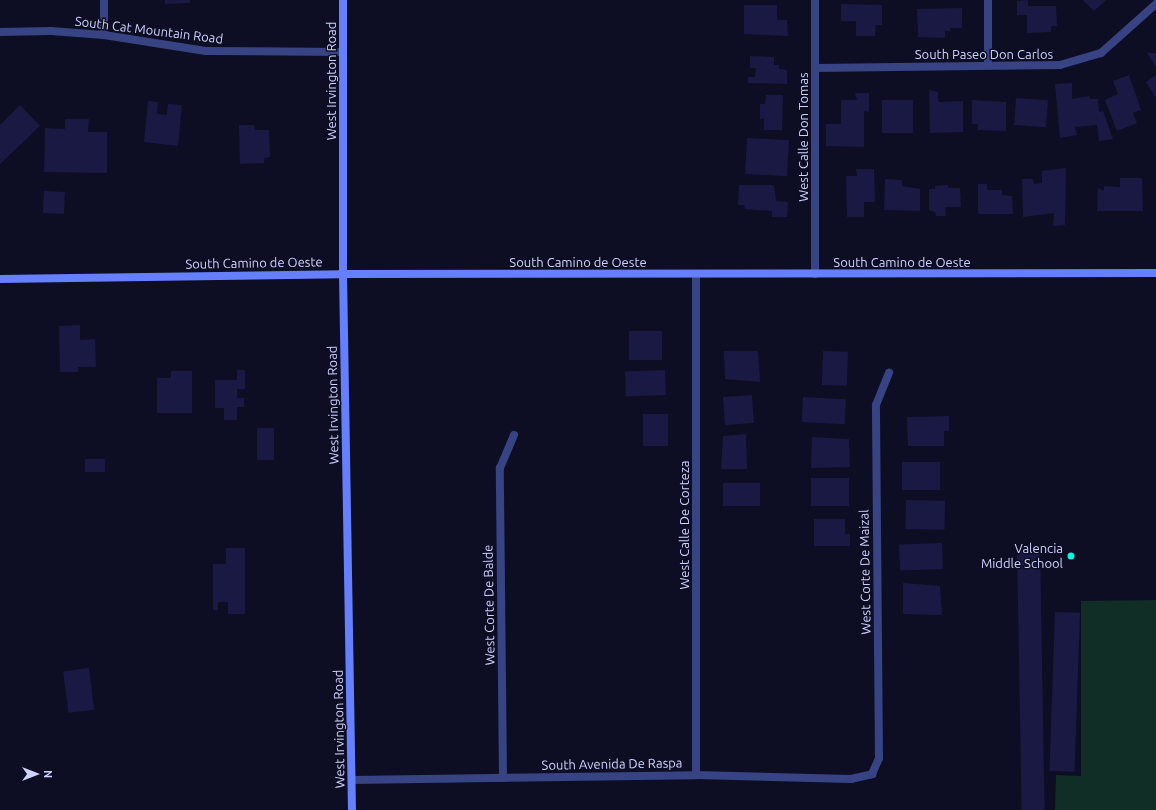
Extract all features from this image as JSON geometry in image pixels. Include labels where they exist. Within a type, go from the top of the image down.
[{"type":"street","points":[[104,0],[104,35]]},
{"type":"street","name":"West Irvington Road","points":[[343,0],[343,274],[352,810]]},
{"type":"street","name":"West Calle Don Tomas","points":[[815,0],[815,274]]},
{"type":"street","points":[[988,0],[988,65]]},
{"type":"street","name":"South Paseo Don Carlos","points":[[815,68],[1060,65],[1101,53],[1156,4]]},
{"type":"street","name":"South Cat Mountain Road","points":[[0,32],[50,31],[104,35],[206,51],[343,52]]},
{"type":"street","name":"South Camino de Oeste","points":[[0,279],[343,274],[1156,273]]},
{"type":"street","name":"West Calle De Corteza","points":[[696,274],[696,775]]},
{"type":"street","name":"West Corte De Maizal","points":[[872,774],[879,758],[876,405],[889,372]]},
{"type":"street","name":"West Corte De Balde","points":[[502,778],[500,468],[514,435]]},
{"type":"street","name":"South Avenida De Raspa","points":[[352,780],[696,775],[851,778],[872,774]]},
{"type":"green space","points":[[1156,600],[1156,810],[1055,810],[1056,775],[1081,776],[1081,601]]},
{"type":"building","points":[[165,0],[190,0],[190,3],[165,4]]},
{"type":"building","points":[[1028,0],[1028,6],[1056,6],[1057,26],[1051,26],[1051,32],[1027,33],[1027,15],[1017,15],[1017,1]]},
{"type":"building","points":[[1083,0],[1106,0],[1094,11]]},
{"type":"building","points":[[841,4],[882,5],[882,25],[876,25],[875,36],[856,36],[856,21],[841,21]]},
{"type":"building","points":[[744,5],[777,5],[777,20],[787,20],[788,36],[744,34]]},
{"type":"building","points":[[962,8],[962,28],[950,28],[950,31],[945,31],[945,38],[918,37],[917,9]]},
{"type":"building","points":[[1147,53],[1156,53],[1156,67]]},
{"type":"building","points":[[750,56],[774,57],[774,65],[779,65],[779,69],[787,70],[787,84],[748,83],[748,77],[755,77],[756,68],[750,68]]},
{"type":"building","points":[[1129,75],[1141,110],[1133,113],[1137,123],[1117,131],[1105,100],[1118,94],[1113,81]]},
{"type":"building","points":[[1156,75],[1156,98],[1146,82]]},
{"type":"building","points":[[1072,83],[1072,99],[1090,96],[1090,99],[1098,99],[1099,112],[1103,111],[1113,139],[1099,141],[1097,125],[1075,127],[1077,135],[1060,138],[1055,84]]},
{"type":"building","points":[[929,90],[938,92],[938,102],[963,101],[963,132],[930,133]]},
{"type":"building","points":[[855,93],[869,93],[869,112],[864,111],[864,147],[826,146],[826,124],[841,124],[841,100],[857,100]]},
{"type":"building","points":[[766,95],[783,95],[782,130],[764,130],[764,118],[760,119],[760,104],[765,104]]},
{"type":"building","points":[[1016,98],[1048,100],[1046,127],[1014,125]]},
{"type":"building","points":[[882,100],[913,100],[913,133],[882,133]]},
{"type":"building","points":[[972,100],[1006,102],[1006,131],[978,130],[978,124],[972,124]]},
{"type":"building","points":[[148,101],[158,102],[157,114],[167,115],[168,104],[182,105],[178,146],[144,142]]},
{"type":"building","points":[[20,105],[40,126],[0,164],[0,125]]},
{"type":"building","points":[[65,119],[89,119],[88,132],[107,132],[107,173],[44,172],[45,128],[65,129]]},
{"type":"building","points":[[239,125],[254,125],[255,130],[269,130],[270,157],[264,158],[264,163],[240,164]]},
{"type":"building","points":[[747,138],[789,140],[787,176],[745,174]]},
{"type":"building","points":[[1066,168],[1065,225],[1053,226],[1054,213],[1023,217],[1022,179],[1033,179],[1034,184],[1042,183],[1042,171]]},
{"type":"building","points":[[856,169],[874,169],[875,202],[864,202],[864,217],[847,217],[846,176],[857,176]]},
{"type":"building","points":[[1120,178],[1142,178],[1143,211],[1097,211],[1098,188],[1104,191],[1104,186],[1120,187]]},
{"type":"building","points":[[885,179],[902,180],[902,186],[920,189],[920,211],[884,210]]},
{"type":"building","points":[[978,184],[987,184],[987,190],[1002,190],[1002,195],[1012,196],[1013,214],[978,214]]},
{"type":"building","points":[[739,185],[774,185],[776,201],[788,202],[787,217],[772,217],[772,211],[745,209],[744,205],[738,205]]},
{"type":"building","points":[[948,185],[948,188],[960,188],[961,207],[945,207],[946,216],[936,216],[935,212],[929,210],[929,189],[935,189],[935,186]]},
{"type":"building","points":[[44,191],[65,192],[64,214],[43,213]]},
{"type":"building","points":[[80,325],[80,340],[95,339],[96,367],[78,367],[78,372],[60,372],[59,326]]},
{"type":"building","points":[[629,331],[662,331],[662,360],[629,360]]},
{"type":"building","points":[[724,351],[758,351],[760,382],[725,379]]},
{"type":"building","points":[[823,351],[848,352],[847,386],[822,385]]},
{"type":"building","points":[[237,370],[245,370],[245,389],[237,389],[237,398],[244,398],[244,407],[237,407],[237,420],[224,420],[224,408],[215,408],[215,380],[237,380]]},
{"type":"building","points":[[665,370],[666,395],[626,396],[625,371]]},
{"type":"building","points":[[171,371],[192,371],[192,413],[157,413],[157,378],[171,378]]},
{"type":"building","points":[[752,395],[754,423],[725,425],[723,397]]},
{"type":"building","points":[[803,397],[846,399],[845,424],[802,422]]},
{"type":"building","points":[[643,414],[668,414],[668,446],[643,446]]},
{"type":"building","points":[[949,416],[949,431],[944,431],[944,446],[908,446],[907,417]]},
{"type":"building","points":[[257,428],[274,428],[274,460],[257,460]]},
{"type":"building","points":[[746,434],[747,469],[721,469],[723,436]]},
{"type":"building","points":[[812,437],[849,439],[850,467],[811,468]]},
{"type":"building","points":[[85,459],[105,459],[105,472],[85,472]]},
{"type":"building","points":[[902,462],[940,462],[940,490],[902,490]]},
{"type":"building","points":[[811,478],[849,478],[849,506],[811,506]]},
{"type":"building","points":[[723,483],[760,483],[760,506],[723,506]]},
{"type":"building","points":[[906,500],[945,501],[944,530],[905,529]]},
{"type":"building","points":[[814,519],[845,519],[845,534],[850,534],[850,546],[814,546]]},
{"type":"building","points":[[942,543],[943,569],[900,570],[899,545]]},
{"type":"building","points":[[1017,547],[1040,547],[1045,810],[1022,810]]},
{"type":"building","points":[[226,548],[245,548],[245,614],[228,614],[228,602],[218,602],[218,610],[213,610],[213,564],[226,564]]},
{"type":"building","points":[[903,583],[940,586],[942,615],[903,614]]},
{"type":"building","points":[[1055,612],[1080,613],[1074,772],[1049,771]]},
{"type":"building","points":[[89,668],[94,710],[68,713],[63,671]]},
{"type":"place","name":"Valencia Middle School","points":[[1071,556]]}]
